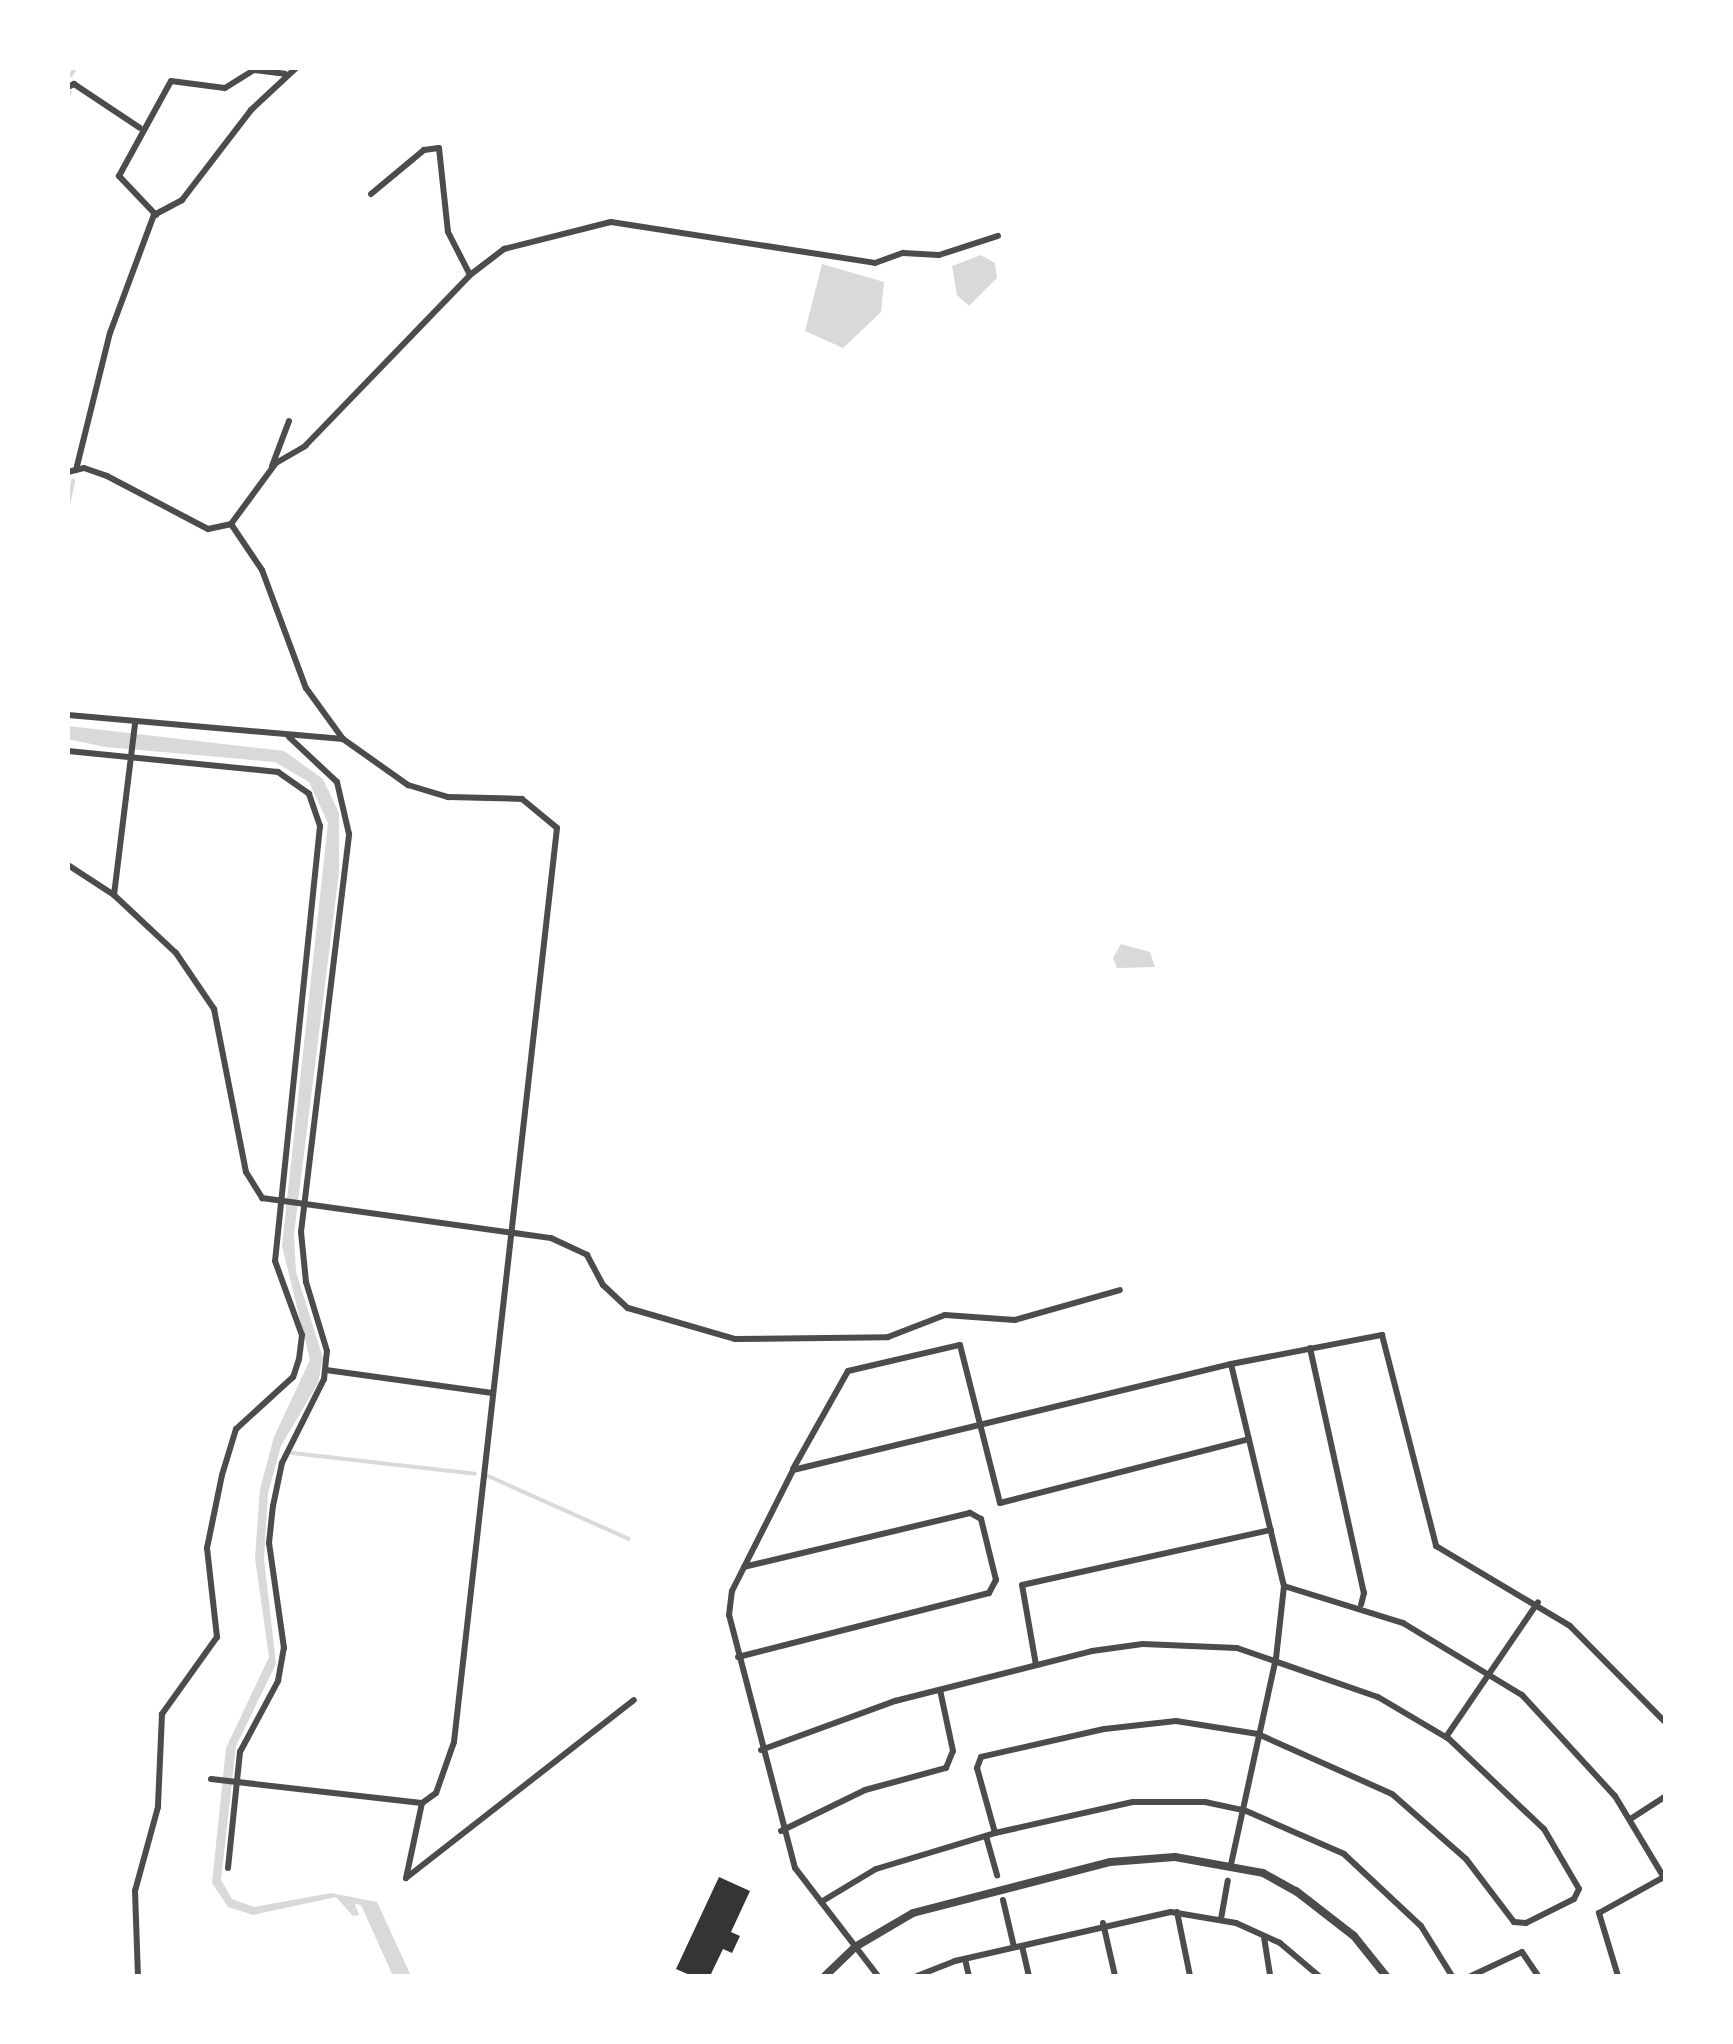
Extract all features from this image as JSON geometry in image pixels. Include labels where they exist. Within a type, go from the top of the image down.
[{"type":"street","points":[[156,215],[170,211],[206,174],[286,74],[296,68]]},
{"type":"street","points":[[156,215],[119,176],[140,128],[171,81],[226,88],[254,70],[286,74]]},
{"type":"street","points":[[68,87],[74,84],[140,128]]},
{"type":"street","points":[[371,194],[424,150],[439,148],[448,232],[470,274]]},
{"type":"street","points":[[156,215],[110,333],[72,471],[107,476],[208,529],[231,524],[272,468],[289,421]]},
{"type":"street","points":[[272,468],[306,446],[470,274],[522,243],[611,222],[875,263],[903,253],[939,255],[998,236]]},
{"type":"street","points":[[211,1779],[422,1803],[436,1793],[454,1742],[557,828],[522,798],[448,797],[408,785],[342,739],[306,688],[262,570],[231,524]]},
{"type":"street","points":[[68,715],[342,739]]},
{"type":"street","points":[[114,895],[135,723]]},
{"type":"street","points":[[228,1868],[240,1752],[278,1681],[284,1648],[269,1543],[272,1506],[282,1463],[326,1370],[325,1334],[301,1254],[349,834],[337,782],[289,737]]},
{"type":"street","points":[[68,751],[278,772],[298,782],[316,811],[319,845],[275,1261],[302,1335],[300,1358],[293,1377],[236,1429],[222,1475],[207,1548],[216,1637],[162,1714],[158,1807],[135,1890],[138,1976]]},
{"type":"street","points":[[68,865],[114,895],[176,953],[214,1009],[246,1172],[262,1198],[510,1229],[551,1238],[587,1255],[602,1285],[628,1308],[735,1338],[888,1336],[945,1315],[1015,1320],[1057,1313],[1120,1290]]},
{"type":"street","points":[[793,1470],[1231,1364],[1382,1335],[1436,1546],[1538,1602],[1666,1723]]},
{"type":"street","points":[[878,1976],[795,1868],[781,1831],[728,1604],[838,1378],[960,1345],[1000,1503],[1249,1440]]},
{"type":"street","points":[[1310,1348],[1364,1593],[1361,1606]]},
{"type":"street","points":[[1231,1364],[1284,1586],[1276,1658],[1231,1866]]},
{"type":"street","points":[[326,1370],[492,1393]]},
{"type":"street","points":[[738,1656],[988,1594],[996,1585],[981,1518],[970,1513],[744,1566]]},
{"type":"street","points":[[1036,1665],[1022,1586],[1271,1530]]},
{"type":"street","points":[[1284,1586],[1361,1606],[1432,1637],[1522,1695],[1586,1759],[1632,1818],[1664,1879],[1599,1913],[1618,1976]]},
{"type":"street","points":[[1446,1737],[1492,1676],[1538,1602]]},
{"type":"street","points":[[761,1750],[940,1689],[1036,1665],[1143,1644],[1194,1644],[1276,1658],[1378,1698],[1446,1737],[1544,1829],[1579,1883],[1574,1899],[1526,1923],[1514,1922],[1466,1859],[1392,1794],[1332,1762],[1258,1734],[1176,1721],[1104,1729],[981,1757],[976,1768],[997,1876]]},
{"type":"street","points":[[781,1831],[865,1790],[946,1768],[952,1751],[940,1689]]},
{"type":"street","points":[[422,1803],[406,1878],[634,1700]]},
{"type":"street","points":[[1632,1818],[1666,1796]]},
{"type":"street","points":[[820,1902],[876,1869],[990,1834],[1159,1800],[1244,1810],[1344,1854],[1372,1876],[1421,1926],[1452,1976]]},
{"type":"street","points":[[825,1976],[856,1947],[914,1913],[1110,1862],[1175,1856],[1263,1873],[1326,1910],[1386,1976]]},
{"type":"street","points":[[1221,1919],[1228,1881]]},
{"type":"street","points":[[1003,1900],[1030,1976]]},
{"type":"street","points":[[1177,1912],[1190,1976]]},
{"type":"street","points":[[917,1976],[964,1959],[1104,1923],[1177,1912],[1221,1919],[1264,1936],[1318,1976]]},
{"type":"street","points":[[1104,1923],[1115,1976]]},
{"type":"street","points":[[1264,1936],[1270,1976]]},
{"type":"street","points":[[1471,1976],[1522,1952],[1538,1976]]},
{"type":"street","points":[[964,1959],[969,1976]]},
{"type":"shaded area","points":[[981,255],[995,263],[997,278],[969,306],[957,295],[952,266]]},
{"type":"shaded area","points":[[822,264],[884,282],[881,312],[843,348],[805,331]]},
{"type":"shaded area","points":[[68,726],[284,751],[323,779],[339,813],[339,872],[294,1234],[296,1272],[323,1358],[318,1383],[281,1446],[268,1493],[264,1558],[276,1664],[236,1746],[221,1880],[232,1899],[254,1907],[331,1893],[377,1902],[411,1976],[393,1976],[361,1905],[355,1904],[359,1915],[353,1916],[336,1897],[253,1915],[228,1907],[212,1883],[226,1748],[269,1657],[255,1558],[260,1489],[274,1437],[310,1360],[282,1246],[328,823],[309,782],[275,762],[105,747],[68,739]]},
{"type":"shaded area","points":[[1121,944],[1150,952],[1155,967],[1117,968],[1113,958]]},
{"type":"building","points":[[719,1877],[750,1891],[731,1932],[740,1936],[732,1953],[723,1949],[710,1976],[692,1976],[676,1969]]},
{"type":"waterway","points":[[71,75],[75,68]]},
{"type":"waterway","points":[[68,96],[70,92]]},
{"type":"waterway","points":[[68,505],[73,481]]},
{"type":"waterway","points":[[292,1453],[475,1474]]},
{"type":"waterway","points":[[488,1476],[629,1539]]}]
